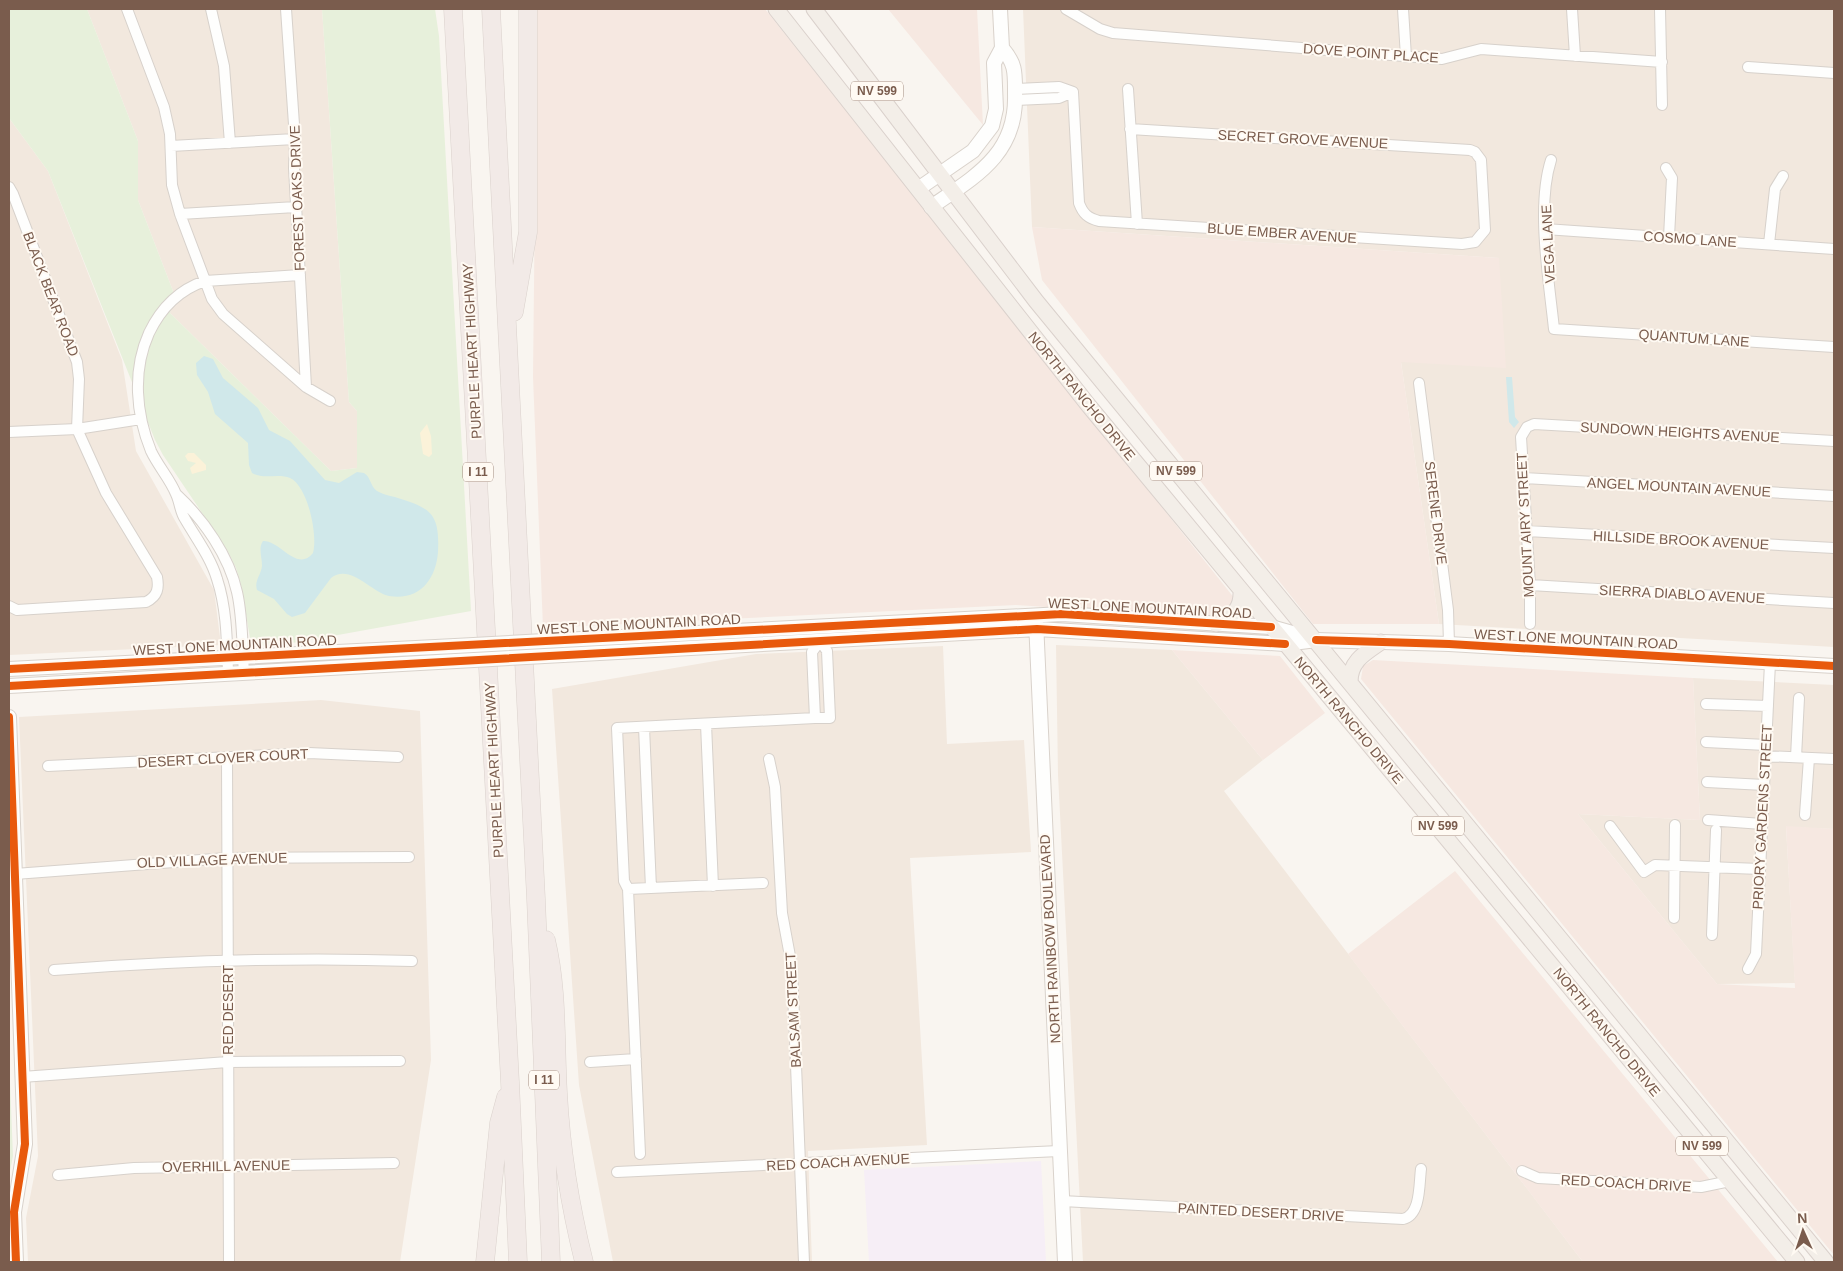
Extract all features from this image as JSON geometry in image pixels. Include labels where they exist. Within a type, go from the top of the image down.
[{"type":"highway","name":"PURPLE HEART HIGHWAY","points":[[453,9],[518,1262]]},
{"type":"highway","name":"I 11","points":[[491,9],[536,898],[551,1262]]},
{"type":"highway","points":[[509,345],[528,232],[528,9]]},
{"type":"highway","points":[[536,898],[553,970],[558,1091],[567,1186],[584,1262]]},
{"type":"highway","points":[[485,1262],[499,1123],[510,1082]]},
{"type":"main road","name":"NORTH RANCHO DRIVE","points":[[776,9],[1117,440],[1797,1262]]},
{"type":"main road","name":"NORTH RANCHO DRIVE","points":[[814,9],[1036,301],[1316,640],[1411,760],[1826,1262]]},
{"type":"main road","points":[[918,189],[973,151],[992,126],[996,110],[994,63],[1002,48],[1000,9]]},
{"type":"main road","points":[[931,207],[988,164],[1002,149],[1011,133],[1016,112],[1014,62],[1002,48]]},
{"type":"main road","points":[[1117,440],[1144,431]]},
{"type":"main road","points":[[1216,624],[1236,612],[1242,598],[1241,591]]},
{"type":"main road","name":"WEST LONE MOUNTAIN ROAD","points":[[1036,622],[1062,614],[1271,627],[1316,640]]},
{"type":"main road","name":"WEST LONE MOUNTAIN ROAD","points":[[9,669],[819,626],[849,625],[897,629],[1036,622],[1285,644],[1316,640],[1449,644],[1834,666]]},
{"type":"main road","name":"NORTH RAINBOW BOULEVARD","points":[[1036,622],[1065,1262]]},
{"type":"main road","points":[[849,625],[850,639]]},
{"type":"main road","points":[[819,626],[820,641]]},
{"type":"main road","name":"WEST LONE MOUNTAIN ROAD","points":[[9,686],[820,641],[850,639],[897,629]]},
{"type":"main road","points":[[1350,682],[1353,665],[1358,658],[1381,642]]},
{"type":"main road","points":[[9,717],[25,1153],[15,1202],[12,1244],[16,1262]]},
{"type":"main road","points":[[1570,987],[1591,998],[1605,1015],[1614,1018],[1621,1014]]},
{"type":"main road","points":[[1606,1030],[1616,1030],[1627,1035],[1645,1058],[1668,1072]]},
{"type":"street","points":[[127,9],[164,107],[170,146],[172,185],[180,214],[212,299],[223,314],[306,387],[330,400]]},
{"type":"street","points":[[210,9],[224,66],[230,143]]},
{"type":"street","name":"FOREST OAKS DRIVE","points":[[286,9],[295,139],[294,168],[306,387]]},
{"type":"street","name":"DOVE POINT PLACE","points":[[1066,9],[1081,13],[1100,29],[1113,33],[1442,59],[1481,49],[1662,62]]},
{"type":"street","points":[[1403,9],[1406,57]]},
{"type":"street","points":[[1572,9],[1575,56]]},
{"type":"street","points":[[1660,9],[1662,105]]},
{"type":"street","points":[[1748,67],[1834,73]]},
{"type":"street","points":[[1128,89],[1137,224]]},
{"type":"street","name":"BLUE EMBER AVENUE","points":[[1016,94],[1059,98],[1073,92],[1079,203],[1085,215],[1099,221],[1462,244],[1469,244],[1479,239]]},
{"type":"street","name":"SECRET GROVE AVENUE","points":[[1130,128],[1463,148],[1475,152],[1481,160],[1485,224],[1479,239]]},
{"type":"street","points":[[170,146],[295,139]]},
{"type":"street","name":"VEGA LANE","points":[[1551,160],[1546,177],[1545,229],[1554,329]]},
{"type":"street","points":[[1666,168],[1672,178],[1668,237]]},
{"type":"street","points":[[1769,244],[1775,189],[1782,176]]},
{"type":"street","name":"BLACK BEAR ROAD","points":[[9,187],[78,362],[77,429],[106,493],[156,577],[157,592],[146,602],[17,610],[9,606]]},
{"type":"street","points":[[180,214],[296,207]]},
{"type":"street","name":"COSMO LANE","points":[[1545,229],[1834,248]]},
{"type":"street","points":[[228,674],[224,611],[217,578],[183,516],[176,494],[152,453],[141,419],[138,391],[141,360],[146,340],[162,309],[178,295],[194,285],[206,281],[300,275]]},
{"type":"street","name":"QUANTUM LANE","points":[[1554,329],[1834,347]]},
{"type":"street","name":"SERENE DRIVE","points":[[1419,383],[1448,610],[1449,644]]},
{"type":"street","points":[[9,432],[77,429],[141,419]]},
{"type":"street","name":"SUNDOWN HEIGHTS AVENUE","points":[[1527,427],[1534,424],[1834,441]]},
{"type":"street","name":"MOUNT AIRY STREET","points":[[1527,427],[1521,437],[1530,585],[1530,624]]},
{"type":"street","name":"ANGEL MOUNTAIN AVENUE","points":[[1524,478],[1834,496]]},
{"type":"street","points":[[176,494],[193,510],[232,572],[238,594],[244,673]]},
{"type":"street","name":"HILLSIDE BROOK AVENUE","points":[[1527,531],[1834,548]]},
{"type":"street","name":"SIERRA DIABLO AVENUE","points":[[1530,585],[1834,603]]},
{"type":"street","points":[[640,1154],[628,889],[624,881],[617,728],[830,718],[827,651],[820,641],[812,652],[815,718]]},
{"type":"street","name":"PRIORY GARDENS STREET","points":[[1748,969],[1756,954],[1770,663]]},
{"type":"street","points":[[1796,758],[1799,698]]},
{"type":"street","points":[[1706,704],[1768,706]]},
{"type":"street","points":[[706,724],[713,886]]},
{"type":"street","points":[[644,727],[651,888]]},
{"type":"street","points":[[1706,742],[1766,745]]},
{"type":"street","name":"DESERT CLOVER COURT","points":[[48,766],[309,753],[398,757]]},
{"type":"street","points":[[1765,756],[1834,760]]},
{"type":"street","name":"RED DESERT","points":[[227,757],[228,1262]]},
{"type":"street","points":[[1805,815],[1809,758]]},
{"type":"street","name":"BALSAM STREET","points":[[769,759],[775,787],[782,913],[792,967],[804,1262]]},
{"type":"street","points":[[1707,782],[1764,785]]},
{"type":"street","points":[[1708,820],[1762,824]]},
{"type":"street","points":[[1674,918],[1675,825]]},
{"type":"street","points":[[1610,826],[1644,872],[1655,866],[1760,869]]},
{"type":"street","points":[[1712,935],[1716,830]]},
{"type":"street","name":"OLD VILLAGE AVENUE","points":[[14,874],[227,858],[409,857]]},
{"type":"street","points":[[628,889],[763,883]]},
{"type":"street","points":[[54,970],[130,964],[347,959],[412,961]]},
{"type":"street","points":[[590,1062],[636,1059]]},
{"type":"street","points":[[22,1077],[228,1062],[400,1060]]},
{"type":"street","name":"RED COACH AVENUE","points":[[617,1172],[1060,1151]]},
{"type":"street","name":"OVERHILL AVENUE","points":[[58,1175],[134,1168],[394,1163]]},
{"type":"street","name":"PAINTED DESERT DRIVE","points":[[1062,1201],[1403,1219],[1409,1217],[1414,1212],[1421,1169]]},
{"type":"street","name":"RED COACH DRIVE","points":[[1522,1171],[1538,1178],[1684,1186],[1716,1185],[1730,1180]]},
{"type":"shaded area","points":[[87,9],[322,9],[349,402],[357,411],[357,468],[331,471],[170,313],[173,291],[138,200],[138,141]]},
{"type":"shaded area","points":[[537,9],[765,9],[1235,599],[1214,618],[1016,605],[543,628],[533,377]]},
{"type":"shaded area","points":[[888,9],[977,9],[983,125]]},
{"type":"shaded area","points":[[1023,9],[1834,9],[1834,647],[1439,624],[1401,362],[1499,258],[1032,227]]},
{"type":"shaded area","points":[[9,118],[48,171],[122,360],[136,451],[214,590],[221,645],[9,655]]},
{"type":"shaded area","points":[[1032,227],[1499,258],[1506,368],[1401,362],[1439,624],[1313,624],[1042,280]]},
{"type":"shaded area","points":[[1056,645],[1172,650],[1263,760],[1224,791],[1583,1262],[1083,1262],[1058,775]]},
{"type":"shaded area","points":[[943,646],[947,744],[1024,740],[1031,852],[910,858],[927,1145],[808,1151],[812,1262],[613,1262],[579,1085],[552,689],[756,654]]},
{"type":"shaded area","points":[[1172,650],[1280,656],[1325,713],[1263,760]]},
{"type":"shaded area","points":[[1373,660],[1693,678],[1700,820],[1578,814],[1717,984],[1795,988],[1786,826],[1834,829],[1834,1255],[1361,679],[1363,666]]},
{"type":"shaded area","points":[[1693,678],[1834,685],[1834,829],[1786,827],[1795,983],[1717,984],[1578,814],[1700,820]]},
{"type":"shaded area","points":[[321,700],[420,711],[431,1060],[400,1262],[28,1262],[26,1218],[38,1156],[19,717]]},
{"type":"shaded area","points":[[1455,871],[1778,1262],[1583,1262],[1348,954]]},
{"type":"shaded area","points":[[1041,1161],[1046,1262],[869,1262],[864,1170]]},
{"type":"green space","points":[[9,9],[87,9],[138,141],[138,200],[173,291],[170,313],[331,471],[357,468],[357,411],[349,402],[322,9],[435,9],[439,36],[471,611],[299,642],[267,646],[251,644],[241,585],[236,568],[227,550],[163,455],[155,440],[48,171],[9,118]]},
{"type":"green space","points":[[9,1057],[13,1156],[9,1176]]},
{"type":"sand","points":[[427,424],[431,436],[432,454],[429,457],[423,454],[420,433]]},
{"type":"sand","points":[[188,453],[194,453],[206,465],[206,470],[192,474],[190,468],[196,463],[188,461],[185,456]]},
{"type":"water","points":[[204,356],[213,359],[223,378],[258,408],[269,430],[290,441],[325,480],[339,483],[357,472],[364,473],[377,491],[417,505],[430,514],[435,520],[437,528],[438,552],[434,571],[424,586],[409,595],[400,597],[389,596],[353,576],[338,574],[331,578],[305,613],[292,617],[274,599],[257,590],[256,584],[262,566],[260,550],[263,541],[276,545],[295,558],[307,558],[313,553],[313,524],[307,501],[296,483],[290,478],[261,476],[252,473],[249,465],[248,443],[215,414],[208,392],[197,375],[196,363]]},
{"type":"water","points":[[1506,377],[1512,377],[1515,417],[1519,422],[1514,428],[1509,422]]},
{"type":"cycle path","points":[[9,669],[1062,614],[1271,627]]},
{"type":"cycle path","points":[[9,686],[1037,629],[1285,644]]},
{"type":"cycle path","points":[[1316,640],[1449,644],[1834,666]]},
{"type":"cycle path","points":[[9,717],[25,1144],[14,1212],[16,1262]]}]
